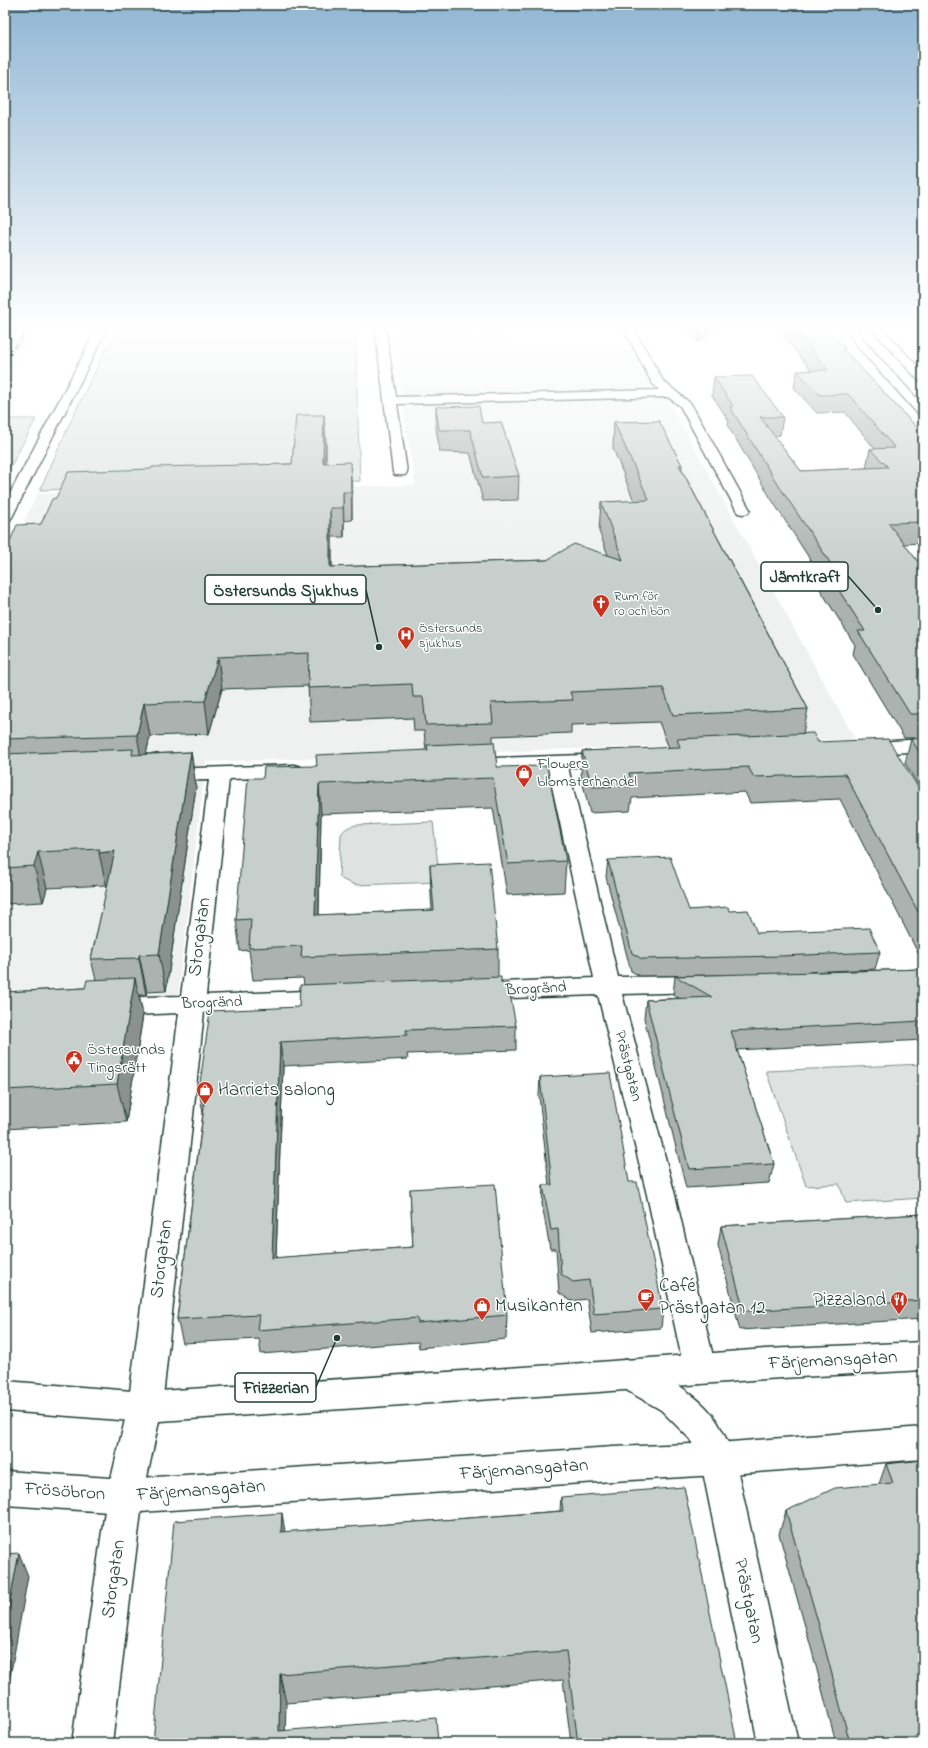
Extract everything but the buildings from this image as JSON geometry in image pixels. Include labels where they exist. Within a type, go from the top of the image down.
[{"type":"street","points":[[5,517],[61,409]]},
{"type":"street","points":[[393,409],[400,472]]},
{"type":"street","points":[[688,409],[744,510]]},
{"type":"street","points":[[845,749],[923,745]]},
{"type":"street","points":[[883,747],[895,766]]},
{"type":"street","points":[[450,766],[630,760]]},
{"type":"street","name":"Prästgatan","points":[[557,762],[608,986],[661,1195],[700,1369]]},
{"type":"street","points":[[148,776],[316,770]]},
{"type":"street","name":"Storgatan","points":[[92,1743],[125,1496],[145,1407],[220,773]]},
{"type":"street","name":"Brogränd","points":[[456,992],[608,986],[723,984]]},
{"type":"street","name":"Brogränd","points":[[86,1007],[353,997]]},
{"type":"street","name":"Färjemansgatan","points":[[5,1396],[145,1407],[700,1369],[923,1356]]},
{"type":"street","name":"Prästgatan","points":[[627,1374],[673,1399],[702,1428],[718,1459],[778,1743]]},
{"type":"street","name":"Färjemansgatan","points":[[125,1496],[613,1464],[718,1459],[923,1443]]},
{"type":"street","name":"Frösöbron","points":[[5,1488],[125,1496]]},
{"type":"shaded area","points":[[77,409],[358,409],[360,481],[40,490]]},
{"type":"shaded area","name":"Östersunds sjukhus","points":[[404,409],[673,409],[855,739],[206,762],[177,1000],[5,1008],[5,562],[37,494],[415,485]]},
{"type":"shaded area","points":[[5,419],[36,419],[5,477]]},
{"type":"shaded area","points":[[433,822],[440,882],[356,885],[343,880],[339,876],[341,835],[348,828],[357,825]]},
{"type":"shaded area","points":[[923,1064],[923,1198],[846,1203],[839,1184],[806,1186],[766,1071]]},
{"type":"place","name":"Jämtkraft","points":[[878,610]]},
{"type":"place","name":"Rum för ro och bön","points":[[601,618]]},
{"type":"place","name":"Östersunds Sjukhus","points":[[379,647]]},
{"type":"place","name":"Östersunds sjukhus","points":[[406,650]]},
{"type":"place","name":"Flowers blomsterhandel","points":[[524,788]]},
{"type":"place","name":"Östersunds Tingsrätt","points":[[74,1074]]},
{"type":"place","name":"Harriets salong","points":[[205,1105]]},
{"type":"place","name":"Café Prästgatan 12","points":[[646,1312]]},
{"type":"place","name":"Pizzaland","points":[[899,1315]]},
{"type":"place","name":"Musikanten","points":[[482,1321]]},
{"type":"place","name":"Frizzerian","points":[[337,1338]]}]
